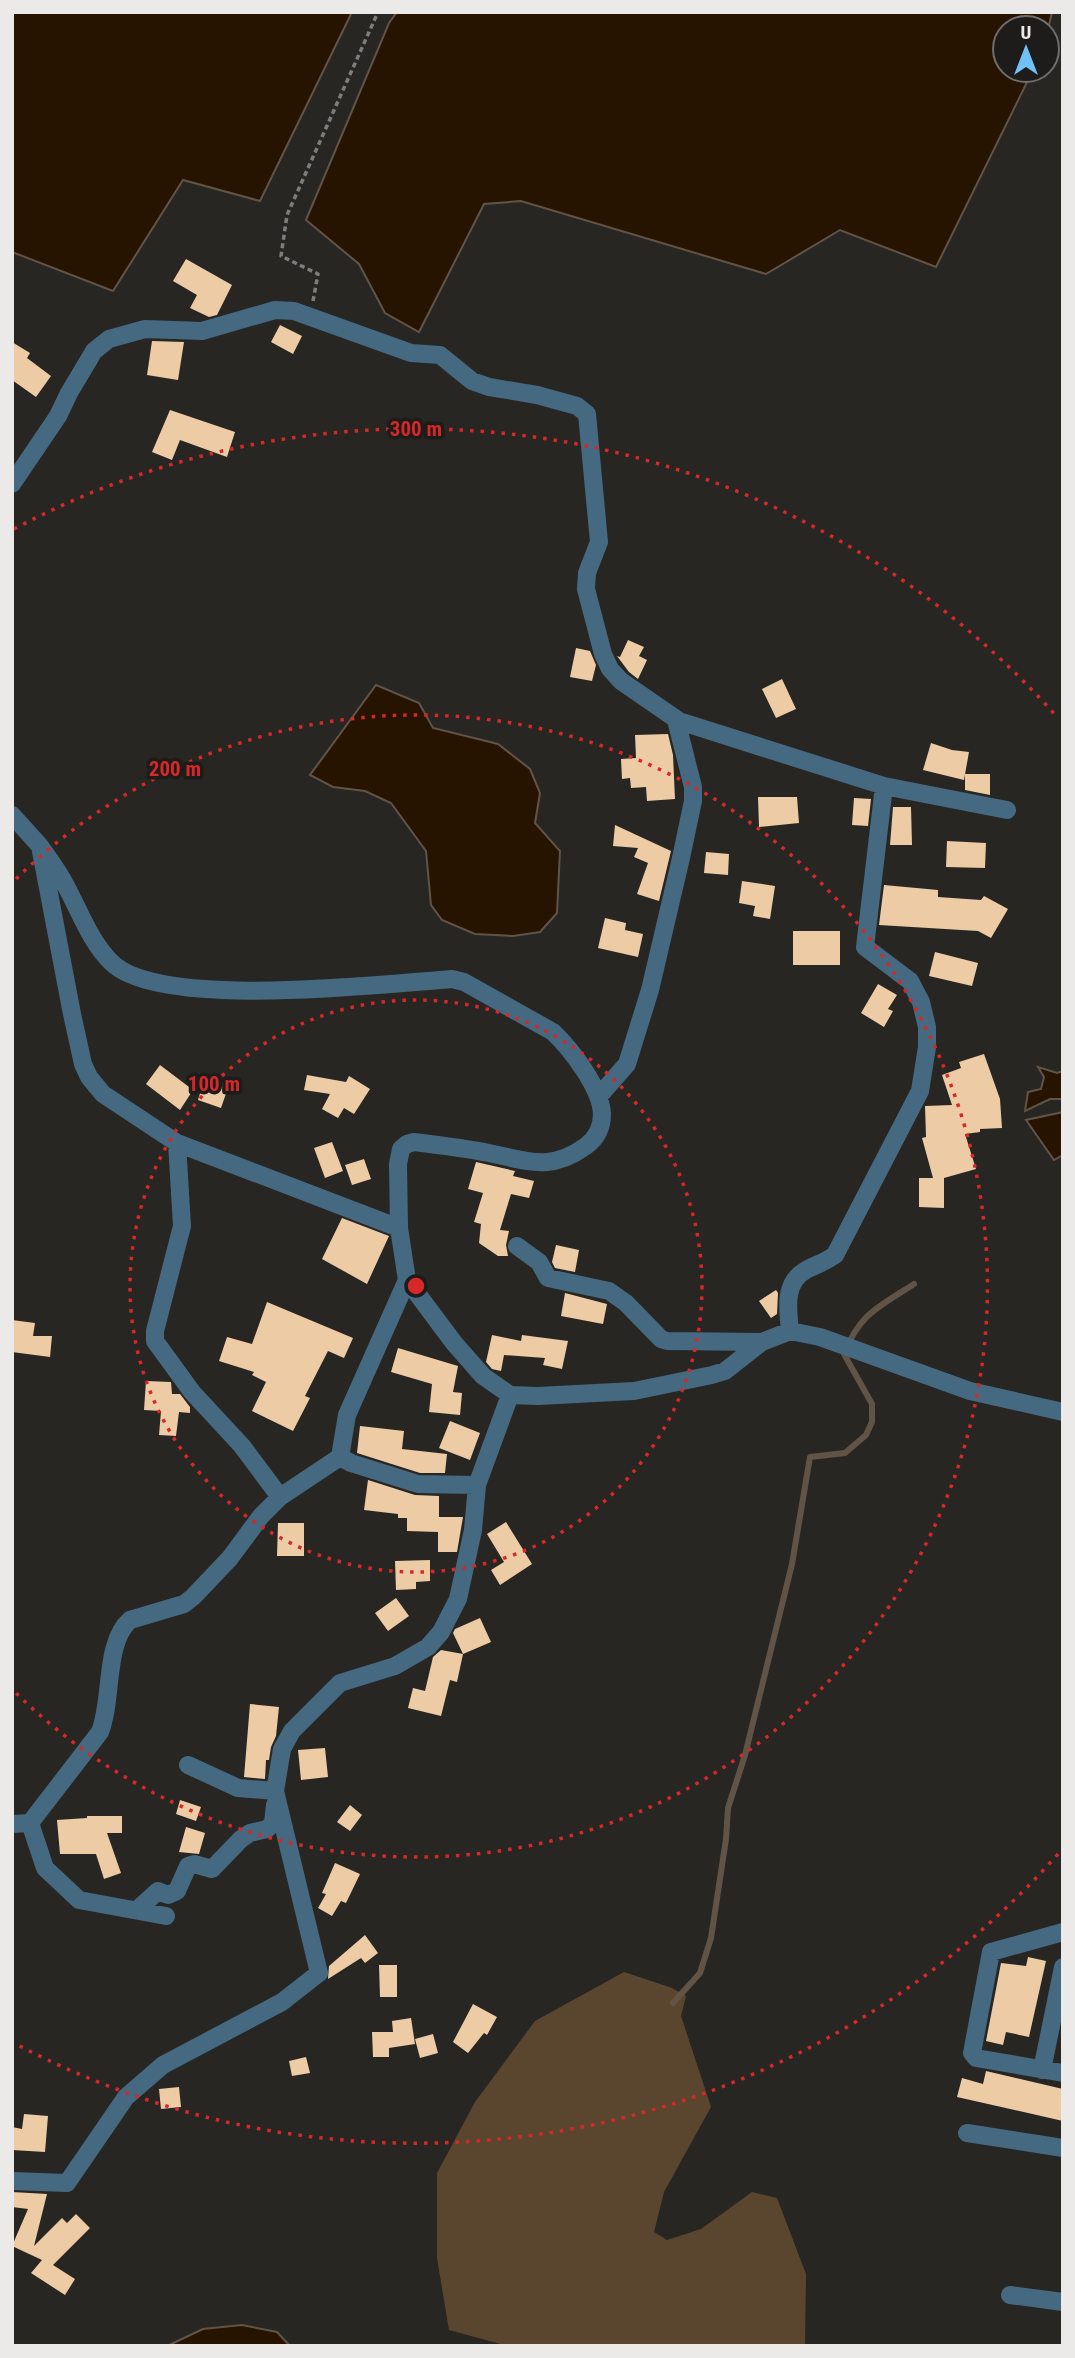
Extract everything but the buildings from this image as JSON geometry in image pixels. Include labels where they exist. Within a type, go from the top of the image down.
[{"type":"street","points":[[12,484],[58,416],[94,351],[110,339],[145,330],[202,331],[275,310],[310,317],[411,353],[440,355],[472,381],[577,406],[587,414],[599,542],[587,573],[586,589],[594,625],[610,669],[621,681],[676,720],[884,786],[1007,810]]},
{"type":"street","points":[[599,1096],[627,1064],[650,990],[681,858],[692,801],[692,786],[676,720]]},
{"type":"street","points":[[790,1331],[788,1298],[796,1277],[835,1255],[922,1082],[927,1027],[921,1002],[910,981],[865,947],[884,786]]},
{"type":"street","points":[[12,815],[40,846],[66,885],[100,950],[126,973],[147,981],[184,987],[261,990],[365,988],[452,979],[464,982],[562,1040],[599,1096],[601,1120],[597,1134],[576,1153],[556,1162],[534,1163],[414,1142],[407,1144],[399,1155],[399,1228],[407,1280],[454,1343],[483,1376],[510,1395],[634,1391],[712,1375],[725,1371],[762,1342],[790,1331],[844,1346],[970,1391],[1063,1412]]},
{"type":"street","points":[[40,846],[83,1064],[89,1077],[103,1094],[177,1143],[399,1228]]},
{"type":"street","points":[[177,1143],[182,1226],[155,1331],[155,1341],[192,1392],[242,1446],[280,1497]]},
{"type":"street","points":[[517,1246],[539,1262],[548,1278],[609,1291],[619,1297],[661,1339],[762,1342]]},
{"type":"street","points":[[166,1916],[79,1900],[61,1886],[45,1868],[21,1824],[100,1732],[108,1701],[114,1654],[124,1625],[130,1620],[184,1604],[193,1597],[230,1558],[261,1516],[280,1497],[340,1457],[347,1415],[407,1280]]},
{"type":"street","points":[[137,1910],[158,1891],[168,1895],[177,1891],[188,1866],[194,1864],[212,1869],[241,1839],[250,1833],[267,1829],[273,1823],[282,1749],[292,1731],[340,1683],[395,1667],[428,1647],[441,1632],[458,1599],[463,1582],[477,1485],[510,1395]]},
{"type":"street","points":[[340,1457],[418,1484],[477,1485]]},
{"type":"street","points":[[188,1765],[238,1788],[275,1791]]},
{"type":"street","points":[[12,2181],[67,2183],[126,2097],[163,2065],[282,2002],[319,1973],[275,1791]]},
{"type":"street","points":[[1063,1932],[990,1952],[972,2053],[976,2058],[1063,2073]]},
{"type":"street","points":[[1042,2070],[1063,1968]]},
{"type":"street","points":[[967,2133],[1063,2148]]},
{"type":"street","points":[[1010,2295],[1063,2302]]},
{"type":"path","points":[[310,317],[318,274],[281,256],[287,215],[378,12]]},
{"type":"shaded area","points":[[12,12],[352,12],[260,201],[183,180],[113,291],[12,252]]},
{"type":"shaded area","points":[[397,12],[1052,12],[991,14],[991,84],[1026,84],[936,267],[840,230],[766,274],[521,201],[484,204],[419,332],[385,313],[359,264],[306,220],[389,23]]},
{"type":"shaded area","points":[[376,685],[419,703],[433,728],[498,744],[530,769],[540,793],[535,823],[560,851],[557,913],[540,932],[513,936],[475,934],[442,920],[431,905],[426,851],[391,803],[365,791],[333,787],[310,775]]},
{"type":"shaded area","points":[[1038,1067],[1057,1073],[1063,1071],[1063,1099],[1050,1099],[1025,1111],[1028,1092],[1041,1089],[1044,1077]]},
{"type":"shaded area","points":[[1063,1112],[1063,1155],[1054,1160],[1026,1120]]},
{"type":"shaded area","points":[[624,1972],[672,1988],[686,1996],[681,2016],[711,2107],[664,2192],[654,2232],[667,2240],[701,2229],[752,2192],[777,2198],[806,2274],[805,2346],[508,2346],[449,2330],[437,2258],[437,2173],[475,2102],[535,2021]]},
{"type":"shaded area","points":[[242,2325],[277,2332],[290,2346],[167,2346],[203,2329]]},
{"type":"waterway","points":[[673,2003],[700,1973],[711,1938],[728,1808],[745,1755],[792,1564],[810,1457],[845,1453],[866,1435],[872,1422],[872,1404],[844,1354],[864,1320],[881,1305],[914,1284]]}]
